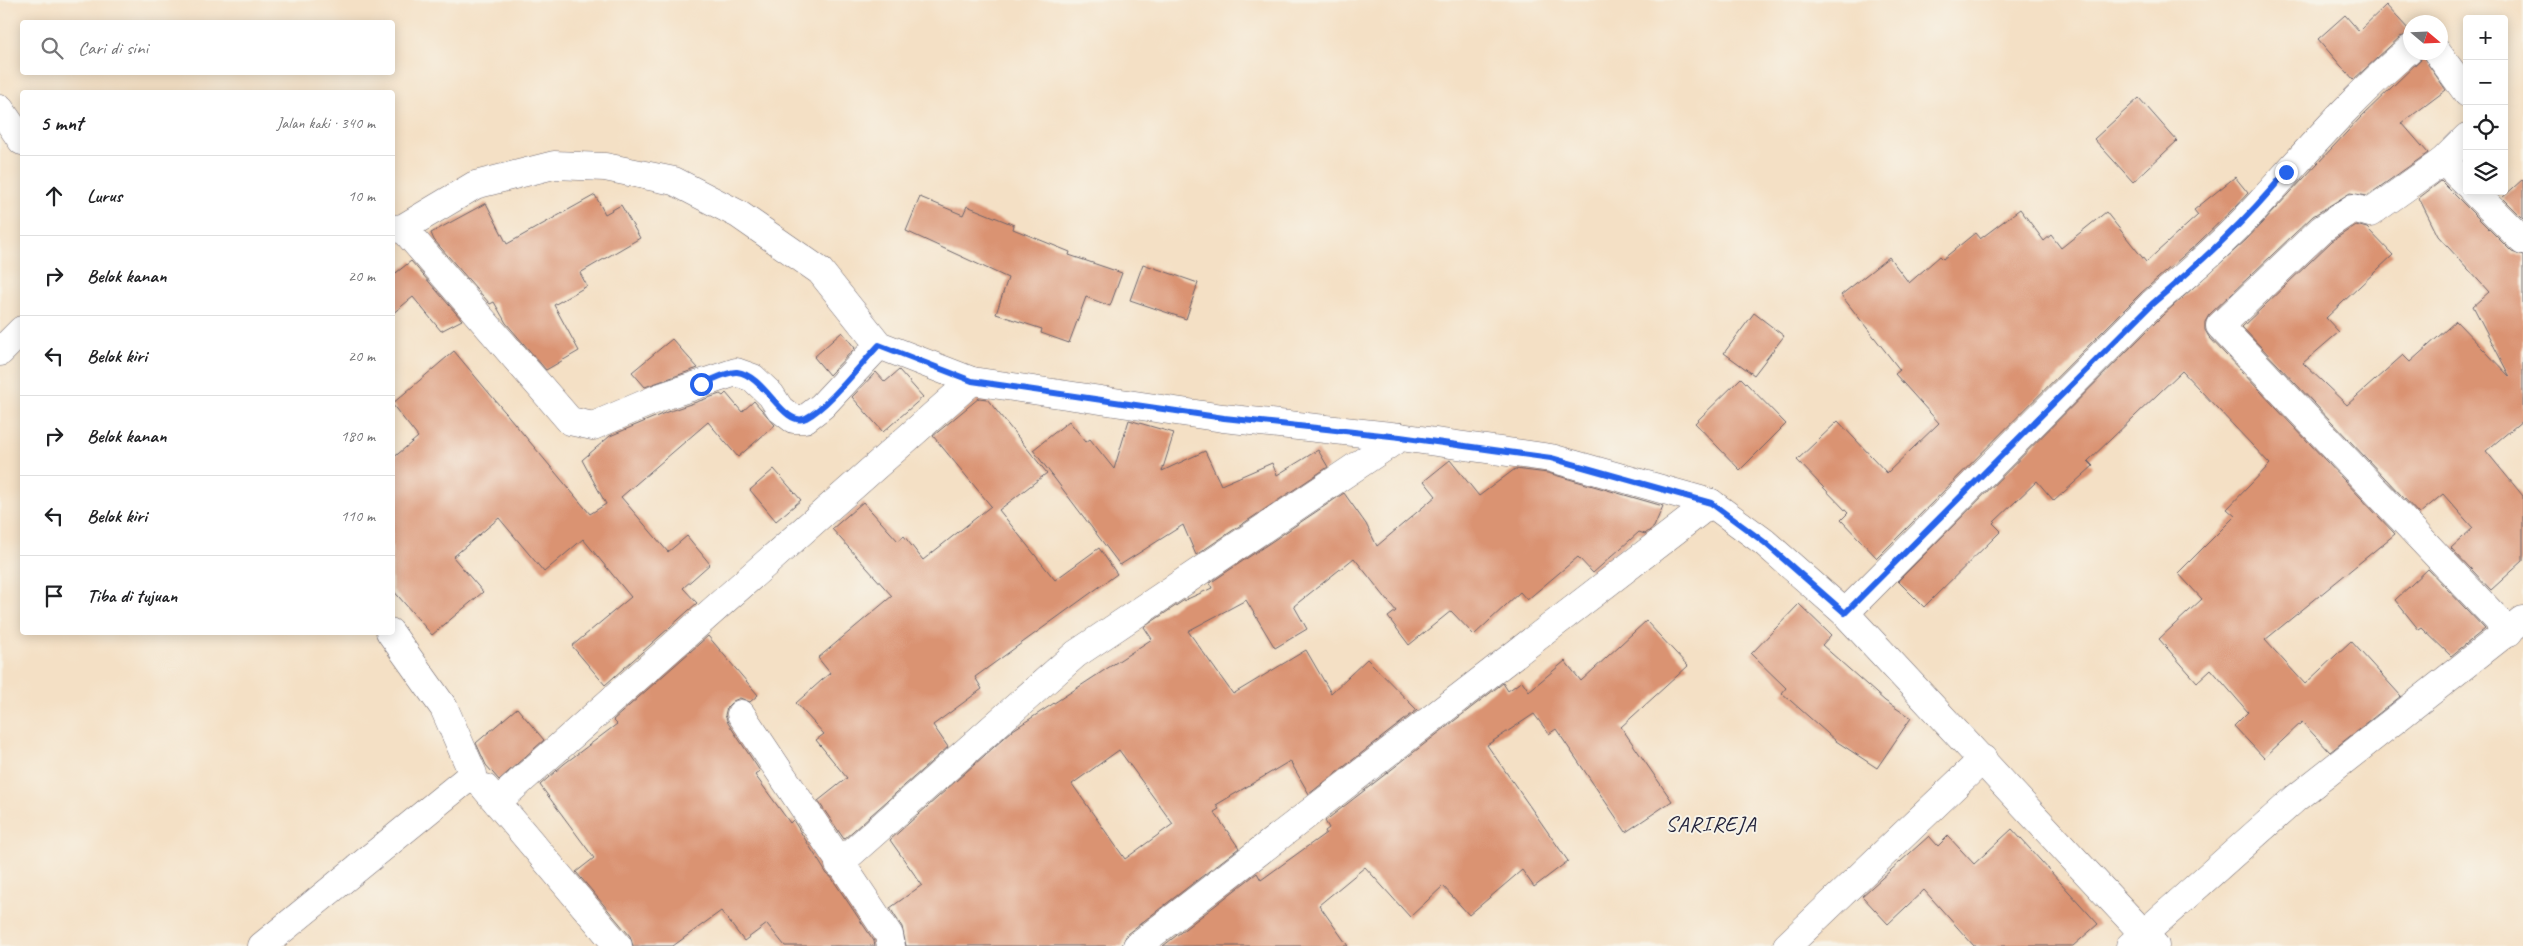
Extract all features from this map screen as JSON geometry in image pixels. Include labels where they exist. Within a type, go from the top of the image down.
[{"type":"street","points":[[1845,613],[2152,304],[2204,259],[2261,203],[2286,172],[2368,85],[2403,55]]},
{"type":"street","points":[[2443,60],[2463,88]]},
{"type":"street","points":[[0,109],[20,138]]},
{"type":"street","points":[[879,345],[822,406],[805,419],[793,419],[780,409],[771,395],[753,378],[736,372],[661,397],[593,426],[570,421],[398,229],[475,185],[554,165],[604,167],[674,181],[738,214],[820,271],[879,345],[972,381],[1224,418],[1400,437],[1551,458],[1711,503],[1764,542],[1845,613],[1983,759],[2143,942],[2296,798],[2516,626],[2220,326],[2322,230],[2353,208],[2370,213],[2443,161],[2463,141]]},
{"type":"street","points":[[2443,161],[2463,180]]},
{"type":"street","points":[[2477,195],[2523,241]]},
{"type":"street","points":[[0,352],[20,332]]},
{"type":"street","points":[[497,802],[972,381]]},
{"type":"street","points":[[840,864],[1076,654],[1400,437]]},
{"type":"street","points":[[1137,946],[1711,503]]},
{"type":"street","points":[[392,635],[444,708],[473,774],[618,946]]},
{"type":"street","points":[[741,714],[889,935],[891,946]]},
{"type":"street","points":[[1787,946],[1983,759]]},
{"type":"street","points":[[262,946],[473,774]]},
{"type":"building","points":[[2386,5],[2403,23],[2403,36],[2353,80],[2318,39],[2345,15],[2359,31]]},
{"type":"building","points":[[2420,60],[2425,60],[2446,90],[2402,123],[2428,153],[2367,196],[2350,193],[2313,216],[2209,315],[2205,322],[2205,330],[2209,337],[2395,534],[2265,640],[2305,684],[2351,641],[2401,696],[2330,752],[2302,722],[2264,758],[2234,726],[2248,712],[2211,669],[2197,682],[2159,639],[2202,599],[2178,573],[2235,516],[2227,509],[2270,464],[2182,371],[2088,461],[2093,466],[2054,501],[2037,481],[1993,523],[2001,531],[1924,607],[1898,581],[2163,315],[2246,240],[2361,117]]},
{"type":"building","points":[[2139,98],[2177,141],[2133,182],[2094,139]]},
{"type":"building","points":[[2235,177],[2248,193],[2237,205],[2198,243],[2141,293],[1877,558],[1841,520],[1848,513],[1797,460],[1838,421],[1887,473],[1939,423],[1895,374],[1900,370],[1841,295],[1889,257],[1909,283],[1940,256],[1943,259],[1975,233],[1980,239],[2020,209],[2044,241],[2051,235],[2061,248],[2106,212],[2146,262],[2198,215],[2194,210]]},
{"type":"building","points":[[2523,179],[2523,219],[2502,198],[2508,195],[2508,193]]},
{"type":"building","points":[[2441,181],[2512,252],[2523,256],[2523,420],[2486,451],[2523,496],[2523,561],[2491,590],[2451,548],[2473,528],[2443,494],[2419,514],[2242,327],[2332,241],[2356,225],[2367,228],[2393,255],[2326,318],[2339,332],[2303,363],[2347,405],[2403,355],[2410,362],[2456,321],[2510,377],[2473,306],[2489,292],[2438,236],[2419,198]]},
{"type":"building","points":[[595,195],[605,214],[621,205],[640,238],[580,273],[587,286],[554,305],[579,351],[546,370],[506,323],[494,302],[490,304],[434,240],[431,233],[486,203],[507,244]]},
{"type":"building","points":[[920,197],[963,215],[967,206],[1014,225],[1013,229],[1070,252],[1069,255],[1122,273],[1110,306],[1086,297],[1069,343],[1041,333],[1042,329],[996,314],[1008,278],[906,231]]},
{"type":"building","points":[[411,261],[462,320],[441,331],[413,297],[395,312],[395,274]]},
{"type":"building","points":[[1143,264],[1198,283],[1186,319],[1130,300]]},
{"type":"building","points":[[1754,313],[1784,336],[1754,375],[1724,353]]},
{"type":"building","points":[[842,332],[855,348],[829,375],[814,357]]},
{"type":"building","points":[[672,339],[698,368],[645,387],[632,372]]},
{"type":"building","points":[[454,351],[590,514],[606,504],[582,460],[610,436],[667,412],[720,394],[723,396],[726,393],[742,412],[754,401],[775,425],[738,457],[708,422],[621,497],[668,552],[687,536],[710,564],[683,588],[697,603],[605,685],[572,646],[631,597],[583,539],[544,572],[499,518],[453,557],[483,592],[432,635],[395,592],[395,456],[418,437],[395,408],[395,401]]},
{"type":"building","points":[[899,370],[923,397],[883,432],[852,397],[876,372],[885,382]]},
{"type":"building","points":[[1741,378],[1786,424],[1740,470],[1695,423]]},
{"type":"building","points":[[979,398],[987,399],[1047,473],[999,510],[1055,580],[1099,548],[1117,574],[975,677],[982,689],[933,725],[948,747],[844,839],[818,801],[847,778],[816,740],[824,734],[796,703],[830,673],[818,658],[892,596],[832,529],[863,502],[898,541],[904,536],[923,560],[991,506],[933,436]]},
{"type":"building","points":[[1129,420],[1174,433],[1162,471],[1205,451],[1221,485],[1272,463],[1277,475],[1318,450],[1328,467],[1196,555],[1183,525],[1120,565],[1033,450],[1069,421],[1086,442],[1090,439],[1114,469]]},
{"type":"building","points":[[1450,460],[1479,496],[1515,469],[1548,473],[1663,506],[1654,527],[1645,534],[1639,532],[1593,573],[1578,557],[1527,600],[1520,592],[1474,635],[1451,611],[1409,645],[1388,617],[1396,611],[1354,558],[1294,606],[1307,629],[1275,648],[1246,600],[1188,631],[1233,694],[1306,650],[1331,693],[1367,659],[1417,710],[1309,794],[1290,761],[1216,805],[1219,809],[1214,812],[1239,848],[1127,934],[1122,946],[906,946],[902,927],[890,908],[922,885],[890,840],[1013,730],[1152,639],[1144,627],[1183,601],[1212,588],[1210,583],[1344,493],[1366,524],[1377,546],[1436,496],[1424,481]],"holes":[[[1119,750],[1173,824],[1125,859],[1072,784]]]},
{"type":"building","points":[[774,469],[801,500],[776,521],[750,490]]},
{"type":"building","points":[[2428,569],[2485,629],[2451,656],[2422,628],[2419,630],[2395,600]]},
{"type":"building","points":[[1799,604],[1831,635],[1822,645],[1885,701],[1911,718],[1877,768],[1836,741],[1782,693],[1786,688],[1751,654]]},
{"type":"building","points":[[1646,621],[1688,666],[1621,727],[1672,801],[1626,832],[1556,729],[1549,734],[1534,714],[1487,745],[1568,861],[1534,887],[1522,870],[1469,915],[1443,886],[1410,917],[1365,867],[1319,905],[1348,946],[1163,946],[1257,873],[1261,880],[1326,833],[1325,831],[1329,828],[1325,821],[1503,683],[1508,691],[1522,681],[1529,691],[1565,661],[1581,681]]},
{"type":"building","points":[[708,636],[758,695],[750,702],[740,698],[733,701],[727,707],[725,715],[728,723],[760,771],[755,775],[790,823],[793,820],[827,874],[831,877],[874,941],[875,946],[785,946],[767,924],[744,941],[721,911],[673,946],[633,946],[630,936],[576,872],[594,858],[540,785],[564,764],[617,724],[613,720]]},
{"type":"building","points":[[517,708],[544,740],[499,780],[486,765],[476,743]]},
{"type":"building","points":[[2012,829],[2098,924],[2073,946],[1974,946],[1924,890],[1888,924],[1862,896],[1929,836],[1938,846],[1948,836],[1974,864]]},
{"type":"district","name":"SARIREJA","points":[[1711,824]]},
{"type":"route","points":[[701,384],[736,372],[753,378],[771,395],[780,409],[793,419],[805,419],[822,406],[879,345],[972,381],[1224,418],[1400,437],[1551,458],[1711,503],[1764,542],[1845,613],[2152,304],[2204,259],[2261,203],[2286,172]]}]
